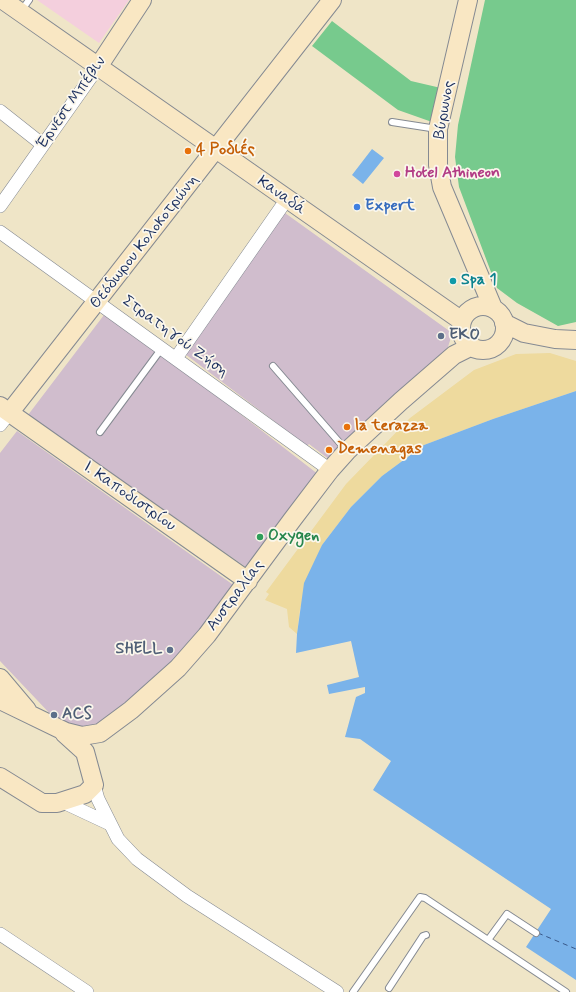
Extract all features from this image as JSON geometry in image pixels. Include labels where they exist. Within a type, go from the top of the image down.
[{"type":"street","name":"Καναδά","points":[[3,0],[24,6],[98,66],[287,199],[465,335]]},
{"type":"street","name":"Έρνεστ Μπέβιν","points":[[0,206],[98,66],[142,0]]},
{"type":"street","name":"Θεόδωρου Κολοκοτρώνη","points":[[3,414],[98,302],[332,0]]},
{"type":"street","name":"Βύρωνος","points":[[468,0],[438,129],[438,165],[442,187],[493,308]]},
{"type":"street","points":[[0,112],[43,145]]},
{"type":"street","points":[[176,358],[287,199]]},
{"type":"street","name":"Στρατηγού Ζήση","points":[[0,232],[330,470]]},
{"type":"street","points":[[476,306],[493,308],[502,316],[504,330],[493,347],[478,349],[465,335],[465,315],[476,306]]},
{"type":"street","points":[[504,330],[555,339],[576,340]]},
{"type":"street","name":"Αυστραλίας","points":[[92,735],[100,733],[131,710],[178,668],[211,630],[330,470],[347,451],[454,355],[465,335]]},
{"type":"street","name":"Ι. Καποδιστρίου","points":[[3,414],[248,581]]},
{"type":"street","points":[[0,678],[33,716]]},
{"type":"street","points":[[0,700],[62,730],[82,736],[92,735],[85,752]]},
{"type":"street","points":[[62,730],[85,752],[94,785],[110,824],[118,839],[127,850],[157,875],[337,992]]},
{"type":"street","points":[[0,777],[42,802],[53,804],[86,794],[94,785]]},
{"type":"street","points":[[63,802],[110,824]]},
{"type":"street","points":[[0,934],[87,992]]},
{"type":"lane","points":[[392,122],[438,129]]},
{"type":"lane","points":[[100,432],[162,348]]},
{"type":"lane","points":[[273,366],[347,451]]},
{"type":"lane","points":[[353,992],[420,897],[426,898],[566,992]]},
{"type":"lane","points":[[488,940],[507,914],[536,933]]},
{"type":"lane","points":[[389,988],[422,936],[426,934]]},
{"type":"shaded area","points":[[37,0],[129,0],[99,43]]},
{"type":"shaded area","points":[[285,213],[452,334],[448,347],[438,358],[330,460],[309,444],[307,446],[185,354]]},
{"type":"shaded area","points":[[107,311],[323,478],[253,572],[28,415]]},
{"type":"shaded area","points":[[17,431],[239,589],[130,708],[85,730],[55,719],[0,661],[0,453]]},
{"type":"green space","points":[[485,0],[576,0],[576,322],[558,326],[517,303],[497,288],[459,187],[455,157],[458,125]]},
{"type":"green space","points":[[332,21],[411,81],[441,88],[432,122],[398,110],[312,46]]},
{"type":"sand","points":[[550,353],[576,361],[576,391],[493,419],[424,445],[382,476],[351,507],[322,545],[300,609],[297,634],[289,627],[287,609],[265,600],[269,594],[266,592],[346,484],[410,418],[474,370],[516,354]]},
{"type":"water","points":[[372,149],[384,158],[363,184],[352,175]]},
{"type":"water","points":[[576,391],[576,980],[526,947],[551,909],[373,790],[391,761],[360,739],[345,737],[356,697],[365,693],[365,687],[329,694],[327,685],[359,677],[351,641],[296,653],[304,583],[322,545],[351,507],[382,476],[424,445],[493,419]]},
{"type":"ferry route","points":[[538,933],[576,949]]},
{"type":"place","name":"4 Ροδιές","points":[[188,151]]},
{"type":"place","name":"Hotel Athineon","points":[[397,174]]},
{"type":"place","name":"Expert","points":[[357,207]]},
{"type":"place","name":"Spa 1","points":[[453,281]]},
{"type":"place","name":"EKO","points":[[441,336]]},
{"type":"place","name":"la terazza","points":[[347,427]]},
{"type":"place","name":"Demenagas","points":[[329,450]]},
{"type":"place","name":"Oxygen","points":[[260,537]]},
{"type":"place","name":"SHELL","points":[[170,650]]},
{"type":"place","name":"ACS","points":[[54,715]]}]
